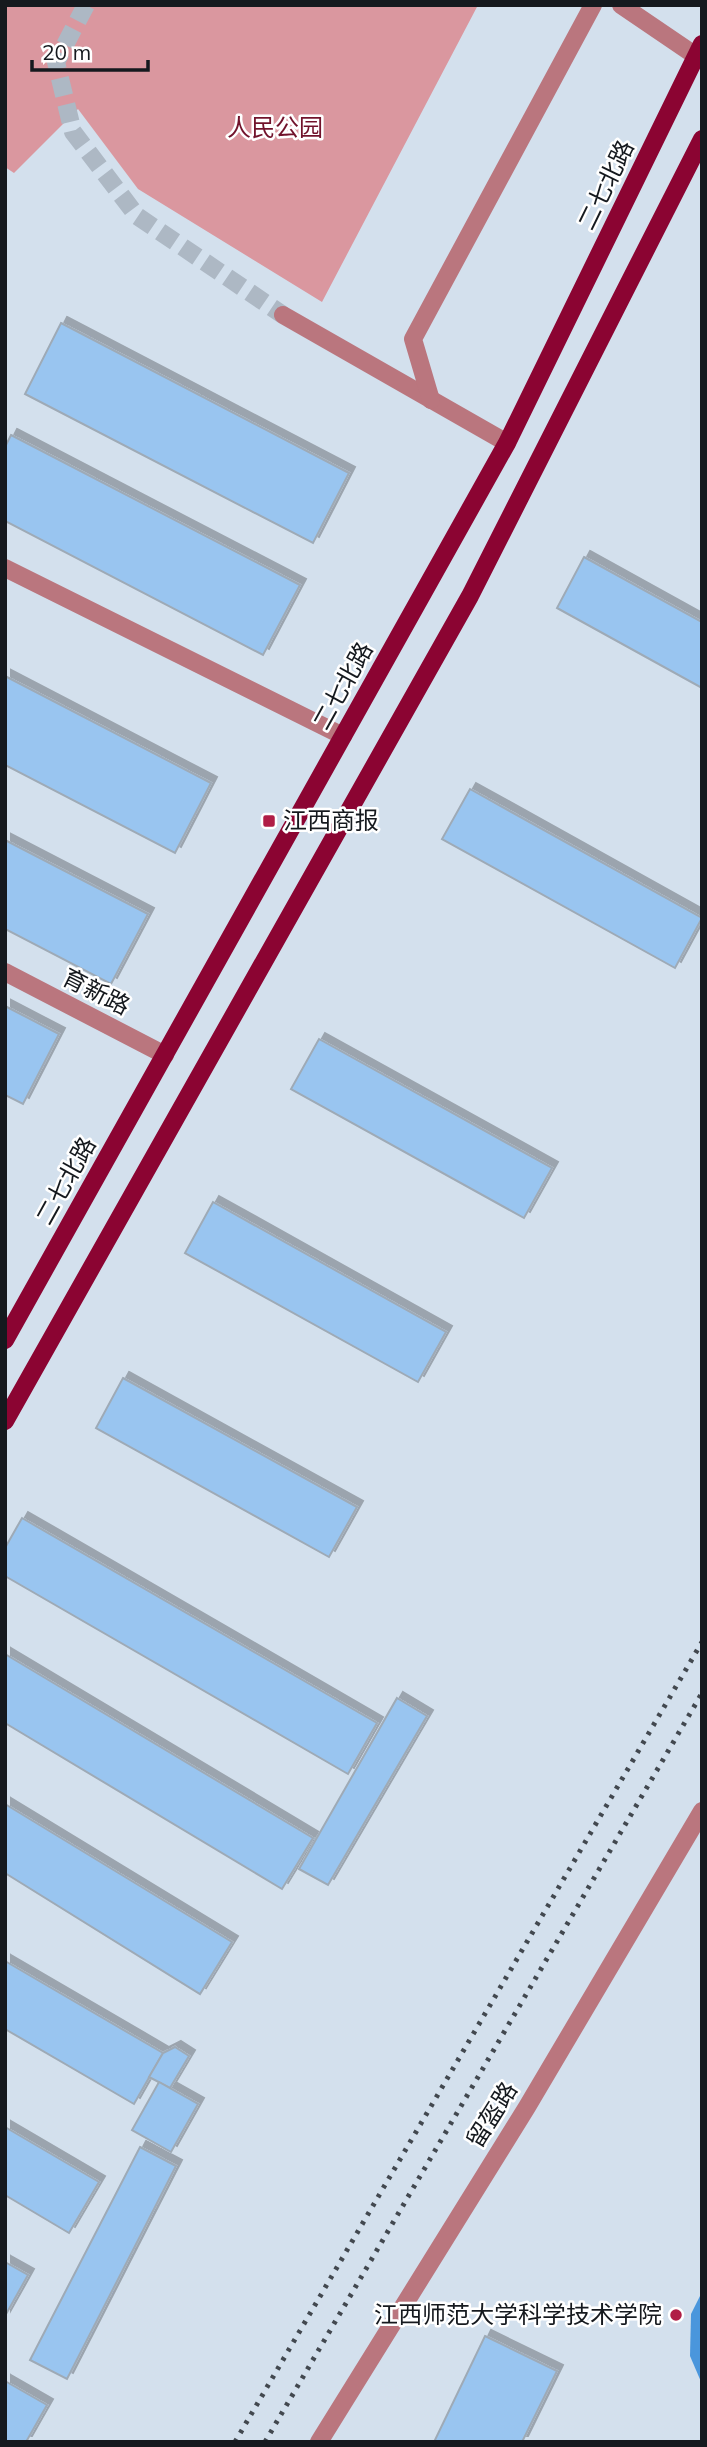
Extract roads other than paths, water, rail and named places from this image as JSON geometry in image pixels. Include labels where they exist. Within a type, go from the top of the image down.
[{"type":"main road","name":"二七北路","points":[[5,1340],[507,443],[699,50]]},
{"type":"main road","points":[[5,1421],[470,596],[702,139]]},
{"type":"street","points":[[431,400],[413,340],[593,5]]},
{"type":"street","points":[[621,5],[699,50]]},
{"type":"street","points":[[283,315],[507,443]]},
{"type":"street","points":[[5,568],[343,736]]},
{"type":"street","name":"育新路","points":[[5,972],[165,1055]]},
{"type":"street","name":"留盔路","points":[[319,2442],[527,2107],[702,1811]]},
{"type":"water","points":[[702,2292],[702,2384],[690,2356],[691,2314]]},
{"type":"tunnel","points":[[86,5],[56,62],[73,132],[137,216],[283,315]]},
{"type":"railway","points":[[235,2442],[702,1642]]},
{"type":"railway","points":[[265,2442],[702,1693]]},
{"type":"place","name":"江西商报","points":[[269,821]]},
{"type":"place","name":"江西师范大学科学技术学院","points":[[676,2315]]},
{"type":"park label","name":"人民公园","points":[[275,128]]}]
